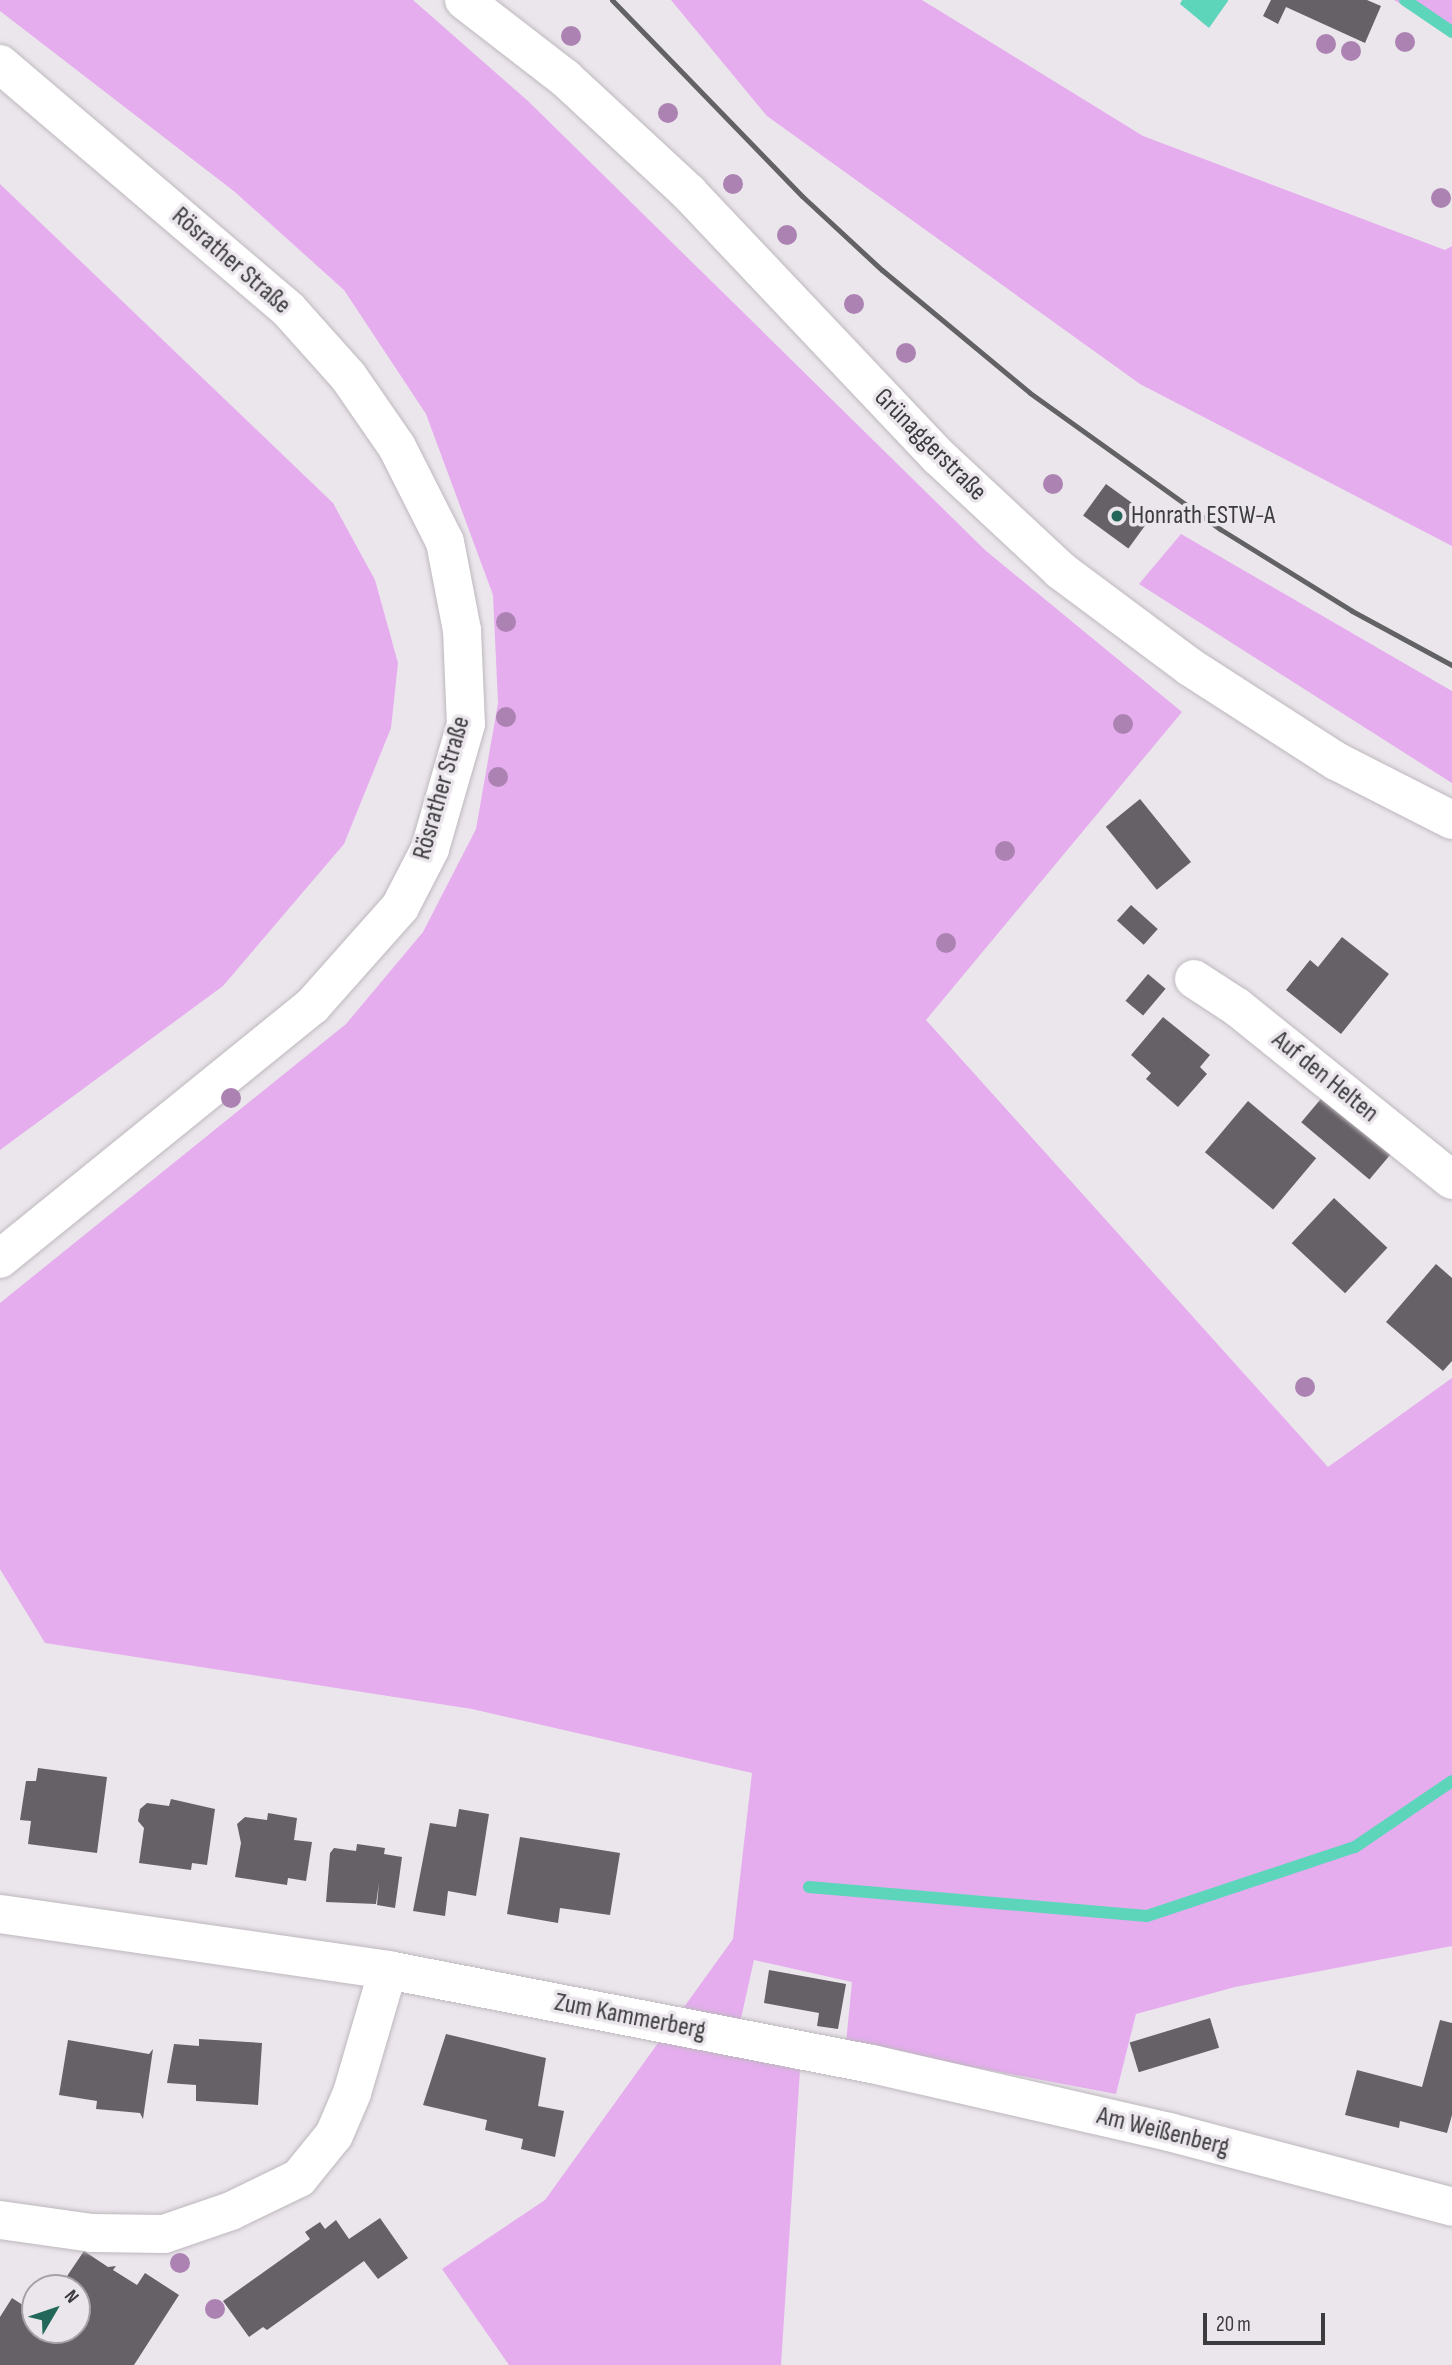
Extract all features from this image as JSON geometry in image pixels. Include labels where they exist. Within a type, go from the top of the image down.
[{"type":"street","name":"Grünaggerstraße","points":[[464,0],[565,78],[689,193],[939,457],[1060,569],[1190,667],[1336,761],[1452,820]]},
{"type":"street","name":"Rösrather Straße","points":[[0,64],[288,309],[355,386],[397,447],[444,542],[462,630],[466,724],[430,849],[400,906],[312,1006],[0,1258]]},
{"type":"street","name":"Auf den Helten","points":[[1194,979],[1237,1007],[1452,1180]]},
{"type":"street","name":"Zum Kammerberg","points":[[0,1913],[388,1970],[872,2063]]},
{"type":"street","points":[[0,2220],[92,2233],[164,2234],[230,2211],[299,2178],[334,2135],[352,2093],[388,1970]]},
{"type":"street","name":"Am Weißenberg","points":[[872,2063],[1169,2132],[1452,2207]]},
{"type":"shaded area","points":[[0,0],[413,0],[528,101],[985,550],[1182,712],[926,1020],[1328,1467],[1452,1378],[1452,1946],[1235,1987],[1136,2014],[1116,2094],[846,2043],[852,1982],[754,1960],[733,2054],[800,2070],[781,2365],[509,2365],[442,2269],[545,2200],[733,1939],[752,1773],[472,1709],[45,1643],[0,1569],[0,1303],[346,1024],[423,932],[476,829],[498,703],[493,595],[426,414],[344,290],[235,192],[0,11]]},
{"type":"shaded area","points":[[671,0],[922,0],[1143,136],[1445,250],[1452,246],[1452,546],[1140,384],[767,116]]},
{"type":"shaded area","points":[[1182,0],[1228,1],[1209,28],[1180,4]]},
{"type":"shaded area","points":[[1394,0],[1452,0],[1452,36],[1439,27]]},
{"type":"shaded area","points":[[0,184],[333,503],[375,580],[398,663],[391,728],[344,844],[223,986],[0,1150]]},
{"type":"shaded area","points":[[1181,534],[1452,691],[1452,783],[1139,584]]},
{"type":"building","points":[[1271,0],[1367,0],[1381,6],[1365,43],[1286,7],[1278,24],[1263,16]]},
{"type":"building","name":"Honrath ESTW-A","points":[[1106,484],[1151,517],[1128,548],[1083,516]]},
{"type":"building","points":[[1140,799],[1191,862],[1157,890],[1106,827]]},
{"type":"building","points":[[1131,905],[1158,929],[1144,945],[1117,921]]},
{"type":"building","points":[[1342,937],[1389,974],[1341,1034],[1286,990],[1310,960],[1318,967]]},
{"type":"building","points":[[1148,974],[1166,989],[1143,1016],[1126,1001]]},
{"type":"building","points":[[1163,1017],[1210,1055],[1200,1067],[1207,1074],[1178,1107],[1146,1079],[1151,1073],[1131,1055]]},
{"type":"building","points":[[1325,1094],[1393,1151],[1369,1180],[1301,1122]]},
{"type":"building","points":[[1248,1101],[1316,1158],[1273,1210],[1205,1152]]},
{"type":"building","points":[[1334,1198],[1387,1248],[1345,1293],[1292,1243]]},
{"type":"building","points":[[1436,1264],[1452,1278],[1452,1361],[1443,1371],[1386,1322]]},
{"type":"building","points":[[38,1768],[107,1777],[97,1853],[28,1844],[31,1821],[20,1820],[26,1781],[36,1781]]},
{"type":"building","points":[[171,1799],[215,1809],[207,1865],[192,1863],[191,1870],[139,1863],[144,1828],[138,1821],[140,1809],[147,1803],[169,1806]]},
{"type":"building","points":[[459,1809],[489,1814],[476,1896],[448,1891],[445,1916],[413,1911],[430,1823],[456,1827]]},
{"type":"building","points":[[268,1813],[297,1818],[294,1840],[312,1842],[306,1881],[288,1878],[287,1885],[235,1877],[241,1843],[237,1824],[245,1817],[267,1820]]},
{"type":"building","points":[[520,1837],[620,1853],[610,1915],[560,1908],[558,1923],[507,1914]]},
{"type":"building","points":[[357,1844],[385,1848],[384,1854],[402,1857],[395,1908],[377,1905],[379,1883],[376,1904],[326,1902],[330,1853],[334,1848],[356,1851]]},
{"type":"building","points":[[769,1970],[846,1984],[838,2029],[817,2026],[819,2013],[764,2003]]},
{"type":"building","points":[[1210,2018],[1219,2048],[1139,2072],[1130,2043]]},
{"type":"building","points":[[1440,2020],[1452,2023],[1452,2115],[1447,2133],[1400,2121],[1399,2128],[1345,2115],[1357,2070],[1422,2087]]},
{"type":"building","points":[[446,2034],[546,2058],[538,2106],[564,2111],[555,2157],[521,2149],[523,2139],[485,2130],[487,2120],[423,2105]]},
{"type":"building","points":[[199,2039],[262,2043],[258,2105],[196,2101],[196,2085],[167,2083],[174,2044],[199,2046]]},
{"type":"building","points":[[68,2040],[149,2054],[153,2049],[143,2119],[140,2113],[96,2109],[97,2101],[59,2095]]},
{"type":"building","points":[[380,2218],[408,2258],[378,2279],[364,2261],[267,2330],[263,2327],[249,2337],[223,2301],[310,2239],[305,2232],[320,2222],[325,2229],[336,2220],[349,2239]]},
{"type":"building","points":[[84,2251],[108,2267],[116,2266],[113,2270],[137,2285],[145,2273],[179,2295],[134,2365],[0,2365],[0,2317],[12,2298],[21,2304],[21,2344],[91,2344],[91,2274],[68,2274]]},
{"type":"waterway","points":[[1405,0],[1452,32]]},
{"type":"waterway","points":[[809,1887],[1147,1916],[1355,1847],[1452,1781]]},
{"type":"railway","points":[[612,0],[802,196],[882,270],[1030,393],[1220,529],[1352,611],[1452,665]]},
{"type":"place","name":"Honrath ESTW-A","points":[[1117,516]]}]
